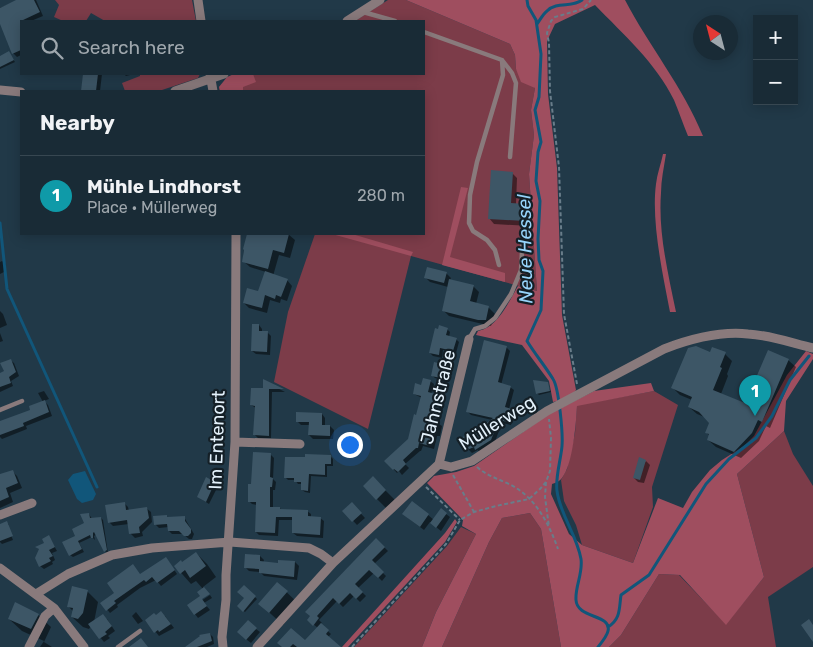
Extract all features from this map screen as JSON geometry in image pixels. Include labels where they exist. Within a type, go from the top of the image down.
[{"type":"street","points":[[198,0],[201,20]]},
{"type":"street","points":[[350,20],[380,0]]},
{"type":"street","points":[[177,90],[211,76],[213,90]]},
{"type":"street","points":[[0,90],[20,92]]},
{"type":"street","name":"Im Entenort","points":[[223,647],[222,637],[230,542],[235,442],[236,235]]},
{"type":"street","name":"Müllerweg","points":[[439,464],[451,467],[472,461],[550,409],[664,349],[683,342],[706,337],[748,334],[813,348]]},
{"type":"street","name":"Jahnstraße","points":[[439,464],[469,339]]},
{"type":"street","points":[[235,442],[300,444]]},
{"type":"street","points":[[257,647],[332,563],[439,464]]},
{"type":"street","points":[[0,515],[32,503]]},
{"type":"street","points":[[36,594],[68,574],[112,555],[152,548],[230,542],[310,548],[332,563]]},
{"type":"street","points":[[0,568],[54,608],[84,647]]},
{"type":"street","points":[[29,647],[45,616],[54,608]]},
{"type":"lane","points":[[363,12],[391,20]]},
{"type":"lane","points":[[425,32],[502,60],[512,73],[516,83],[510,157]]},
{"type":"lane","points":[[500,265],[495,250],[487,240],[473,231],[468,223],[470,195],[477,162],[503,75],[502,60]]},
{"type":"lane","points":[[469,339],[475,329],[485,326],[495,318],[511,294],[521,270],[522,234]]},
{"type":"lane","points":[[0,410],[22,401]]},
{"type":"lane","points":[[118,647],[140,631]]},
{"type":"path","points":[[580,394],[564,314],[559,168],[550,91],[547,33],[551,21],[555,17],[583,9],[591,0]]},
{"type":"path","points":[[550,409],[550,471],[546,482],[550,528]]},
{"type":"path","points":[[472,461],[482,471],[511,485],[529,499],[539,510],[550,528],[558,549]]},
{"type":"path","points":[[451,467],[474,512]]},
{"type":"path","points":[[420,481],[460,520]]},
{"type":"path","points":[[352,647],[446,544],[460,520],[474,512],[529,499],[546,482]]},
{"type":"shaded area","points":[[55,0],[192,0],[196,20],[103,20],[91,13],[87,20],[61,20],[54,17],[59,5]]},
{"type":"shaded area","points":[[388,0],[406,0],[510,44],[515,55],[516,69],[535,88],[531,110],[534,135],[529,174],[537,291],[411,256],[368,429],[274,382],[288,312],[315,235],[425,235],[425,90],[220,90],[219,87],[233,75],[425,75],[425,20],[357,20]]},
{"type":"shaded area","points":[[406,0],[625,0],[686,101],[703,136],[688,136],[667,86],[638,49],[595,5],[555,24],[547,41],[548,94],[557,168],[562,315],[576,390],[566,398],[553,402],[549,381],[522,345],[476,335],[478,331],[485,329],[497,319],[518,286],[537,291],[529,174],[534,135],[531,110],[535,88],[521,82],[516,69],[515,55],[510,44]]},
{"type":"shaded area","points":[[200,75],[198,78],[162,90],[125,90],[122,83],[140,76]]},
{"type":"shaded area","points":[[232,75],[253,75],[256,82],[243,87],[243,90],[220,90],[219,87],[227,77]]},
{"type":"shaded area","points":[[663,154],[666,154],[661,188],[661,223],[664,252],[676,312],[670,312],[656,231],[656,184]]},
{"type":"shaded area","points":[[461,187],[468,188],[450,257],[505,273],[505,282],[442,265]]},
{"type":"shaded area","points":[[336,235],[355,235],[413,252],[411,256]]},
{"type":"shaded area","points":[[806,351],[813,354],[813,359],[786,401],[784,431],[737,474],[764,577],[726,625],[680,575],[659,574],[621,635],[609,647],[561,647],[541,529],[530,513],[502,518],[489,542],[442,647],[422,647],[436,612],[476,534],[462,526],[463,520],[427,483],[434,476],[474,466],[549,414],[594,391],[651,383],[654,391],[577,406],[569,463],[561,479],[552,484],[551,494],[569,534],[582,545],[633,563],[658,498],[683,508],[692,492],[710,470],[744,446],[754,436],[787,375]]},
{"type":"shaded area","points":[[654,391],[678,405],[652,487],[653,507],[633,563],[582,545],[576,525],[564,501],[561,480],[567,469],[575,433],[577,405]]},
{"type":"shaded area","points":[[784,431],[793,454],[813,486],[813,567],[768,597],[776,647],[609,647],[621,635],[659,574],[679,575],[726,624],[764,577],[737,474]]},
{"type":"shaded area","points":[[530,513],[541,529],[561,647],[442,647],[489,542],[502,518]]},
{"type":"shaded area","points":[[455,519],[457,522],[445,542],[348,647],[342,647],[445,533]]},
{"type":"shaded area","points":[[461,527],[476,534],[436,612],[422,647],[354,647],[447,546]]},
{"type":"water","points":[[85,471],[96,494],[93,500],[82,503],[77,499],[68,480],[73,474]]},
{"type":"building","points":[[16,0],[34,0],[40,12],[20,20],[20,50],[12,54],[0,24],[0,8]]},
{"type":"building","points":[[9,51],[14,60],[0,67],[0,56]]},
{"type":"building","points":[[83,75],[98,75],[96,90],[81,90]]},
{"type":"building","points":[[491,170],[513,172],[511,203],[526,204],[525,221],[488,219]]},
{"type":"building","points":[[247,235],[289,235],[284,253],[273,250],[268,269],[242,262]]},
{"type":"building","points":[[427,267],[447,272],[444,283],[424,278]]},
{"type":"building","points":[[265,271],[288,279],[281,297],[276,295],[275,299],[265,295],[262,308],[243,303],[247,288],[258,291]]},
{"type":"building","points":[[449,279],[474,285],[470,301],[489,306],[486,320],[478,320],[442,311]]},
{"type":"building","points":[[252,324],[259,324],[259,331],[268,331],[267,352],[251,351]]},
{"type":"building","points":[[439,325],[448,328],[446,335],[457,338],[453,351],[440,348],[439,355],[429,353],[435,328],[438,329]]},
{"type":"building","points":[[484,340],[507,346],[498,382],[511,386],[505,407],[515,410],[513,417],[509,416],[507,422],[499,420],[491,440],[475,450],[474,447],[467,450],[461,439],[467,433],[475,432],[493,418],[466,412]]},
{"type":"building","points":[[696,346],[710,352],[712,347],[726,352],[713,390],[745,403],[768,350],[789,359],[762,422],[758,420],[752,433],[734,452],[707,440],[709,434],[705,433],[709,423],[699,412],[688,407],[692,397],[671,388],[688,348]]},
{"type":"building","points":[[11,359],[16,372],[9,377],[11,383],[0,387],[0,373],[4,371],[0,363]]},
{"type":"building","points":[[434,362],[450,366],[446,379],[431,376]]},
{"type":"building","points":[[423,378],[431,380],[428,392],[443,396],[436,421],[439,422],[436,434],[434,433],[430,446],[419,443],[418,448],[403,460],[406,464],[398,472],[393,470],[384,461],[408,439],[421,396],[413,394],[415,383],[421,385]]},
{"type":"building","points":[[263,379],[284,389],[269,389],[269,436],[253,435],[255,406],[250,405],[251,388],[263,388]]},
{"type":"building","points":[[533,380],[548,382],[550,391],[536,394]]},
{"type":"building","points":[[45,400],[49,412],[23,423],[24,426],[0,435],[0,421],[30,410],[29,406]]},
{"type":"building","points":[[296,412],[322,413],[322,425],[330,425],[330,436],[308,435],[309,422],[296,422]]},
{"type":"building","points":[[253,452],[271,453],[270,477],[273,478],[272,487],[270,487],[270,507],[308,510],[308,516],[321,517],[320,535],[292,533],[292,517],[276,517],[275,533],[255,532],[256,502],[248,502],[248,484],[251,484]]},
{"type":"building","points":[[305,454],[331,455],[331,464],[325,464],[325,475],[309,474],[308,491],[301,490],[301,482],[294,482],[294,478],[284,478],[285,457],[305,457]]},
{"type":"building","points":[[639,457],[646,460],[640,480],[633,478]]},
{"type":"building","points":[[13,470],[18,483],[6,488],[9,497],[0,501],[0,474]]},
{"type":"building","points":[[373,476],[386,490],[376,500],[363,486]]},
{"type":"building","points":[[206,477],[215,482],[206,502],[197,497]]},
{"type":"building","points":[[412,501],[429,514],[420,527],[402,514]]},
{"type":"building","points":[[125,502],[126,510],[147,507],[149,518],[139,527],[140,533],[129,534],[127,520],[108,523],[105,505]]},
{"type":"building","points":[[352,502],[362,513],[352,522],[342,511]]},
{"type":"building","points":[[441,508],[447,513],[436,528],[430,523]]},
{"type":"building","points":[[89,513],[90,518],[101,517],[107,550],[104,552],[94,532],[93,538],[90,535],[78,541],[82,549],[69,556],[62,542],[75,536],[72,529],[84,523],[80,514]]},
{"type":"building","points":[[167,515],[167,517],[185,516],[185,521],[191,529],[191,533],[188,536],[184,536],[179,531],[168,531],[167,524],[154,525],[153,516]]},
{"type":"building","points":[[7,521],[13,536],[0,541],[0,524]]},
{"type":"building","points":[[49,535],[55,547],[49,550],[53,556],[49,558],[51,561],[39,567],[35,558],[39,549],[35,547],[44,543],[42,539]]},
{"type":"building","points":[[376,538],[385,547],[372,560],[384,572],[378,578],[369,570],[355,584],[363,592],[356,599],[350,593],[339,604],[333,598],[317,616],[319,618],[313,626],[307,620],[310,616],[305,612]]},
{"type":"building","points":[[196,552],[206,566],[190,578],[185,570],[180,574],[174,566]]},
{"type":"building","points":[[245,554],[260,555],[260,561],[278,563],[278,560],[295,561],[294,577],[259,573],[259,569],[244,568]]},
{"type":"building","points":[[166,557],[175,570],[157,583],[152,577],[146,582],[144,580],[114,601],[116,603],[106,611],[100,603],[114,593],[107,583],[133,564],[140,574]]},
{"type":"building","points":[[277,582],[288,591],[269,613],[258,604]]},
{"type":"building","points":[[244,585],[256,596],[243,612],[237,606],[244,598],[237,592]]},
{"type":"building","points":[[72,586],[88,590],[83,613],[78,619],[71,617],[73,608],[67,607]]},
{"type":"building","points":[[204,587],[210,594],[202,599],[207,606],[194,615],[187,605],[200,596],[197,592]]},
{"type":"building","points":[[15,602],[39,614],[31,629],[8,619]]},
{"type":"building","points":[[161,611],[171,624],[154,633],[145,620],[154,613],[156,615]]},
{"type":"building","points":[[103,614],[112,626],[105,632],[107,634],[99,639],[88,624]]},
{"type":"building","points":[[809,619],[813,625],[813,642],[801,625]]},
{"type":"building","points":[[248,620],[257,628],[246,640],[237,632]]},
{"type":"building","points":[[321,623],[329,630],[326,634],[341,647],[297,647],[293,644],[290,647],[282,647],[277,643],[291,628],[305,640]]},
{"type":"building","points":[[210,633],[212,641],[197,647],[185,647],[199,635]]},
{"type":"building","points":[[141,638],[148,647],[129,647]]},
{"type":"waterway","name":"Neue Hessel","points":[[527,0],[528,6],[536,20],[541,54],[539,97],[535,110],[541,142],[538,152],[536,181],[540,201],[539,260],[543,271],[541,310],[527,341],[553,379],[557,392],[562,440],[557,491],[561,508],[576,542],[581,559],[581,570],[576,595],[578,606],[588,614],[605,622],[608,626],[607,635],[598,647]]},
{"type":"waterway","name":"Neue Hessel","points":[[537,24],[551,8],[574,4],[582,0]]},
{"type":"waterway","points":[[0,223],[7,289],[97,487]]},
{"type":"waterway","points":[[608,627],[617,617],[621,595],[649,575],[706,484],[729,459],[756,438],[772,416],[790,380],[809,356]]},
{"type":"place","name":"Mühle Lindhorst","points":[[755,416]]}]
